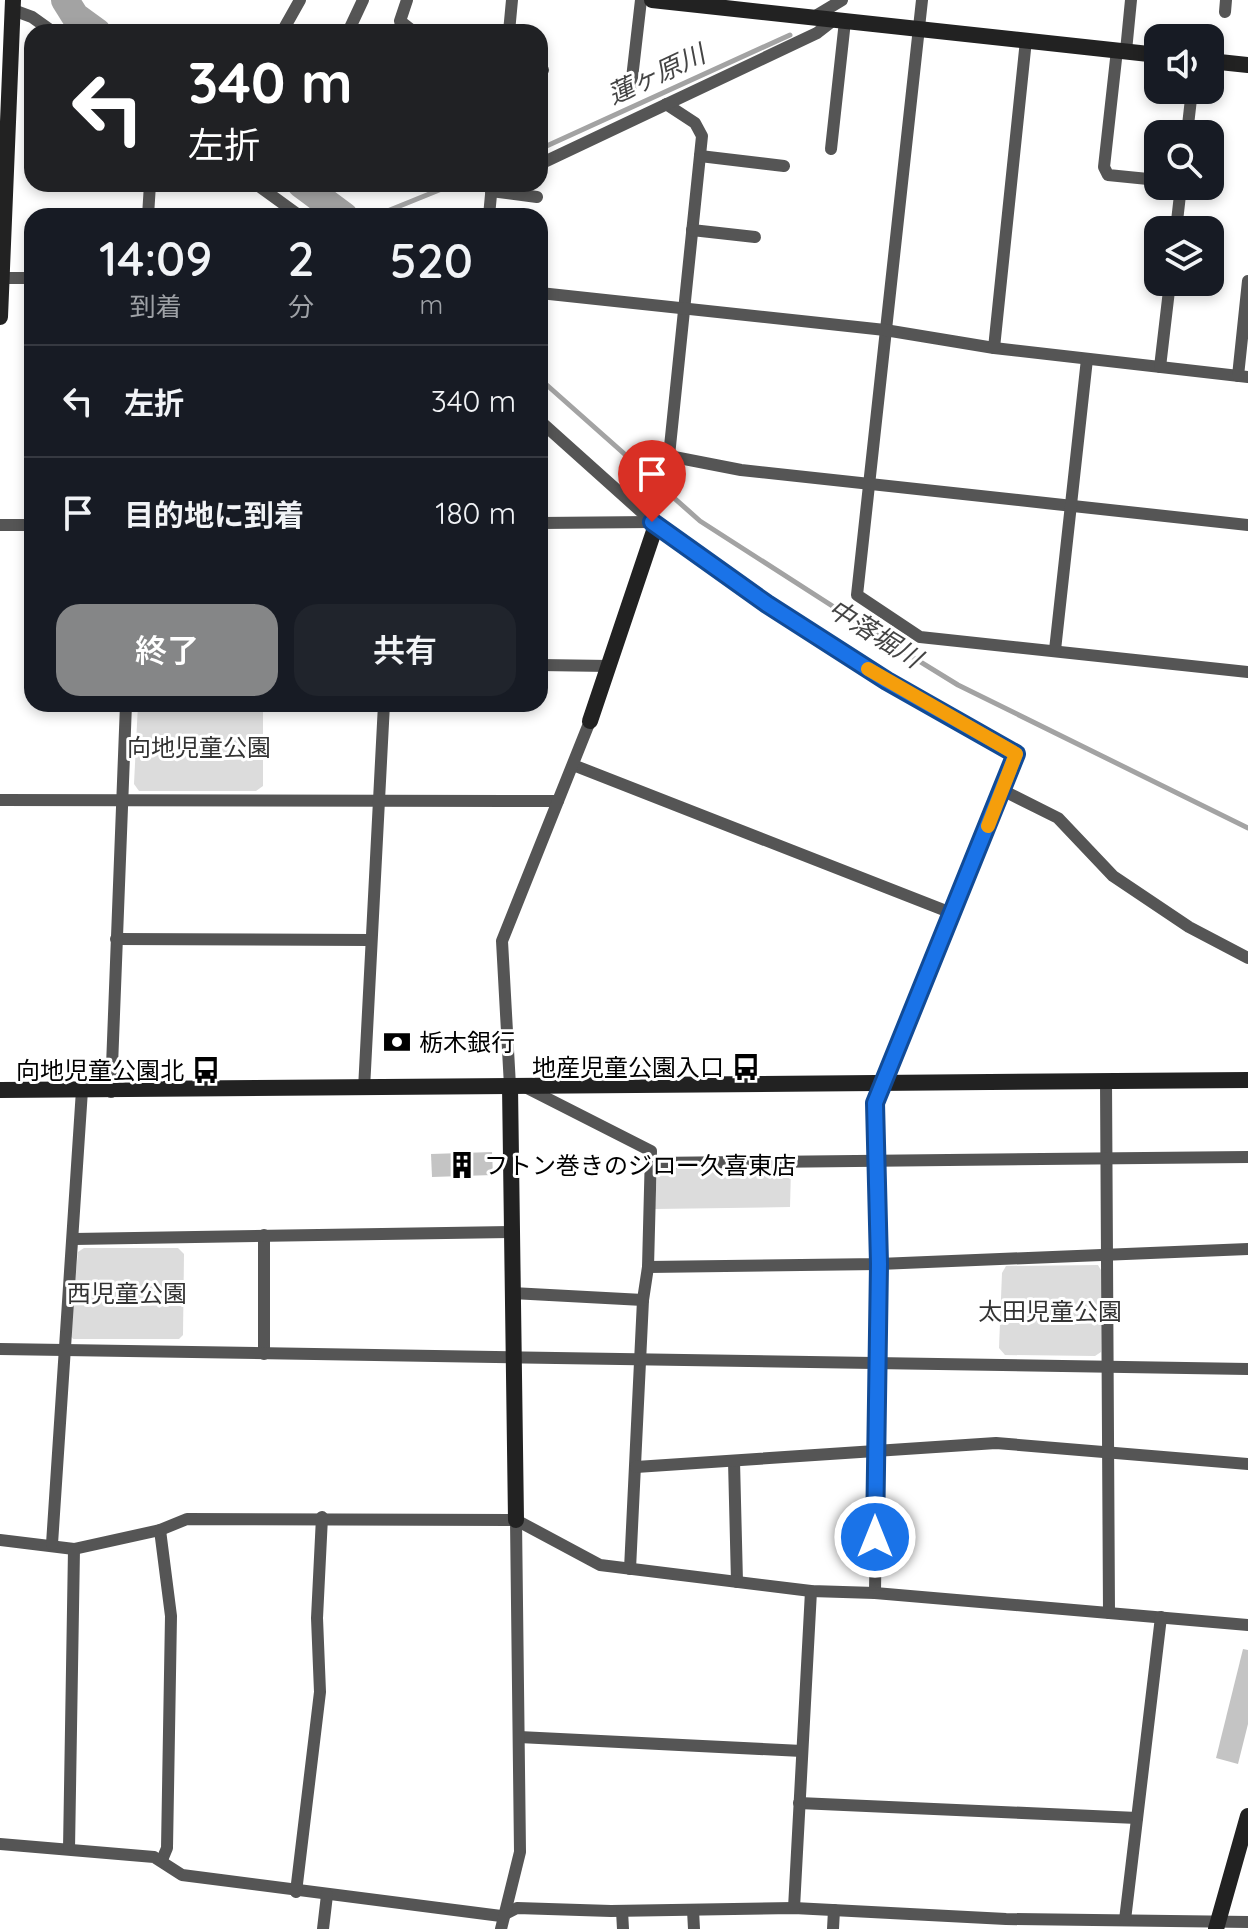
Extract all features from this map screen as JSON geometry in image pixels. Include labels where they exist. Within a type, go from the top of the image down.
[{"type":"street","points":[[286,24],[300,0]]},
{"type":"street","points":[[352,24],[363,0]]},
{"type":"street","points":[[404,24],[400,21],[407,0]]},
{"type":"street","points":[[510,24],[512,0]]},
{"type":"street","points":[[631,87],[641,0]]},
{"type":"street","points":[[652,0],[717,3],[814,17],[1144,53]]},
{"type":"street","points":[[814,17],[842,0]]},
{"type":"street","points":[[922,0],[857,595],[920,637],[1248,672]]},
{"type":"street","points":[[1131,0],[1104,167],[1108,175],[1144,179]]},
{"type":"street","points":[[0,317],[6,29],[13,5],[42,24]]},
{"type":"street","points":[[548,160],[840,20]]},
{"type":"street","points":[[831,149],[840,20]]},
{"type":"street","points":[[994,348],[1026,40]]},
{"type":"street","points":[[1224,62],[1248,65]]},
{"type":"street","points":[[666,104],[695,123],[702,136],[669,456],[741,470],[1248,525]]},
{"type":"street","points":[[700,156],[784,166]]},
{"type":"street","points":[[267,192],[289,208]]},
{"type":"street","points":[[512,192],[537,197]]},
{"type":"street","points":[[692,230],[755,237]]},
{"type":"street","points":[[1,278],[24,278]]},
{"type":"street","points":[[548,294],[885,330],[994,348],[1243,377],[1248,281]]},
{"type":"street","points":[[1160,367],[1168,296]]},
{"type":"street","points":[[1055,650],[1087,359]]},
{"type":"street","points":[[548,428],[654,524],[767,604],[887,681],[1009,747],[1016,754],[875,1109],[879,1264],[875,1593]]},
{"type":"street","points":[[548,523],[654,524]]},
{"type":"street","points":[[501,1922],[520,1852],[511,1232],[516,1086],[502,941],[590,721],[654,524]]},
{"type":"street","points":[[0,525],[24,525]]},
{"type":"street","points":[[548,665],[609,666]]},
{"type":"street","points":[[111,1092],[126,712]]},
{"type":"street","points":[[364,1089],[384,712]]},
{"type":"street","points":[[573,765],[954,914]]},
{"type":"street","points":[[1002,790],[1050,811],[1113,876],[1189,927],[1248,958]]},
{"type":"street","points":[[0,800],[558,801]]},
{"type":"street","points":[[116,939],[371,940]]},
{"type":"street","points":[[0,1090],[111,1092],[1248,1080]]},
{"type":"street","points":[[1106,1081],[1110,1255],[1109,1613]]},
{"type":"street","points":[[516,1086],[651,1151],[648,1267],[643,1300],[630,1569]]},
{"type":"street","points":[[52,1544],[82,1090]]},
{"type":"street","points":[[651,1163],[1248,1157]]},
{"type":"street","points":[[74,1239],[511,1232]]},
{"type":"street","points":[[264,1235],[264,1354]]},
{"type":"street","points":[[648,1267],[879,1264],[1248,1249]]},
{"type":"street","points":[[512,1293],[643,1300]]},
{"type":"street","points":[[0,1349],[1248,1369]]},
{"type":"street","points":[[636,1467],[875,1454],[996,1443],[1248,1464]]},
{"type":"street","points":[[734,1461],[737,1582]]},
{"type":"street","points":[[0,1540],[74,1549],[160,1530],[187,1519],[322,1517],[516,1520],[600,1565],[811,1591],[875,1593],[1248,1625]]},
{"type":"street","points":[[296,1892],[320,1692],[317,1618],[322,1517]]},
{"type":"street","points":[[160,1530],[171,1616],[167,1848],[162,1860]]},
{"type":"street","points":[[69,1849],[74,1549]]},
{"type":"street","points":[[794,1908],[811,1591]]},
{"type":"street","points":[[1125,1920],[1161,1617]]},
{"type":"street","points":[[519,1737],[802,1751]]},
{"type":"street","points":[[799,1803],[1137,1818]]},
{"type":"street","points":[[1218,1925],[1248,1816]]},
{"type":"street","points":[[0,1844],[162,1860],[182,1875],[501,1922]]},
{"type":"street","points":[[323,1929],[327,1895]]},
{"type":"street","points":[[501,1922],[517,1908],[622,1911],[794,1908],[1006,1919],[1218,1925],[1248,1922]]},
{"type":"street","points":[[693,1910],[694,1929]]},
{"type":"street","points":[[833,1929],[834,1910]]},
{"type":"street","points":[[622,1911],[623,1929]]},
{"type":"green space","name":"向地児童公園","points":[[138,712],[263,712],[263,786],[256,791],[139,791],[134,784]]},
{"type":"green space","points":[[791,1168],[790,1207],[655,1209],[657,1172],[666,1169]]},
{"type":"green space","name":"西児童公園","points":[[84,1248],[178,1248],[184,1254],[183,1335],[179,1339],[73,1339],[70,1335],[78,1252]]},
{"type":"green space","name":"太田児童公園","points":[[1098,1265],[1102,1272],[1101,1352],[1095,1356],[1005,1355],[999,1348],[1002,1273],[1006,1266]]},
{"type":"building","name":"フトン巻きのジロー久喜東店","points":[[492,1152],[493,1175],[432,1177],[431,1154]]},
{"type":"building","points":[[1243,1649],[1248,1650],[1248,1724],[1238,1764],[1216,1758]]},
{"type":"waterway","name":"中落堀川","points":[[65,0],[75,16],[86,24]]},
{"type":"waterway","name":"蓮ヶ原川","points":[[548,145],[790,35]]},
{"type":"waterway","name":"中落堀川","points":[[312,192],[333,208]]},
{"type":"waterway","name":"蓮ヶ原川","points":[[395,208],[434,192]]},
{"type":"waterway","name":"中落堀川","points":[[548,386],[700,521],[893,645],[958,685],[1248,828]]},
{"type":"slow traffic","points":[[868,669],[1009,747],[1016,754],[988,826]]},
{"type":"place","name":"栃木銀行","points":[[397,1042]]},
{"type":"place","name":"地産児童公園入口","points":[[746,1067]]},
{"type":"place","name":"向地児童公園北","points":[[206,1070]]},
{"type":"place","name":"フトン巻きのジロー久喜東店","points":[[462,1165]]},
{"type":"route","points":[[652,522],[767,604],[887,681],[1009,747],[1016,754],[954,914],[875,1103],[879,1264],[875,1537]]}]
